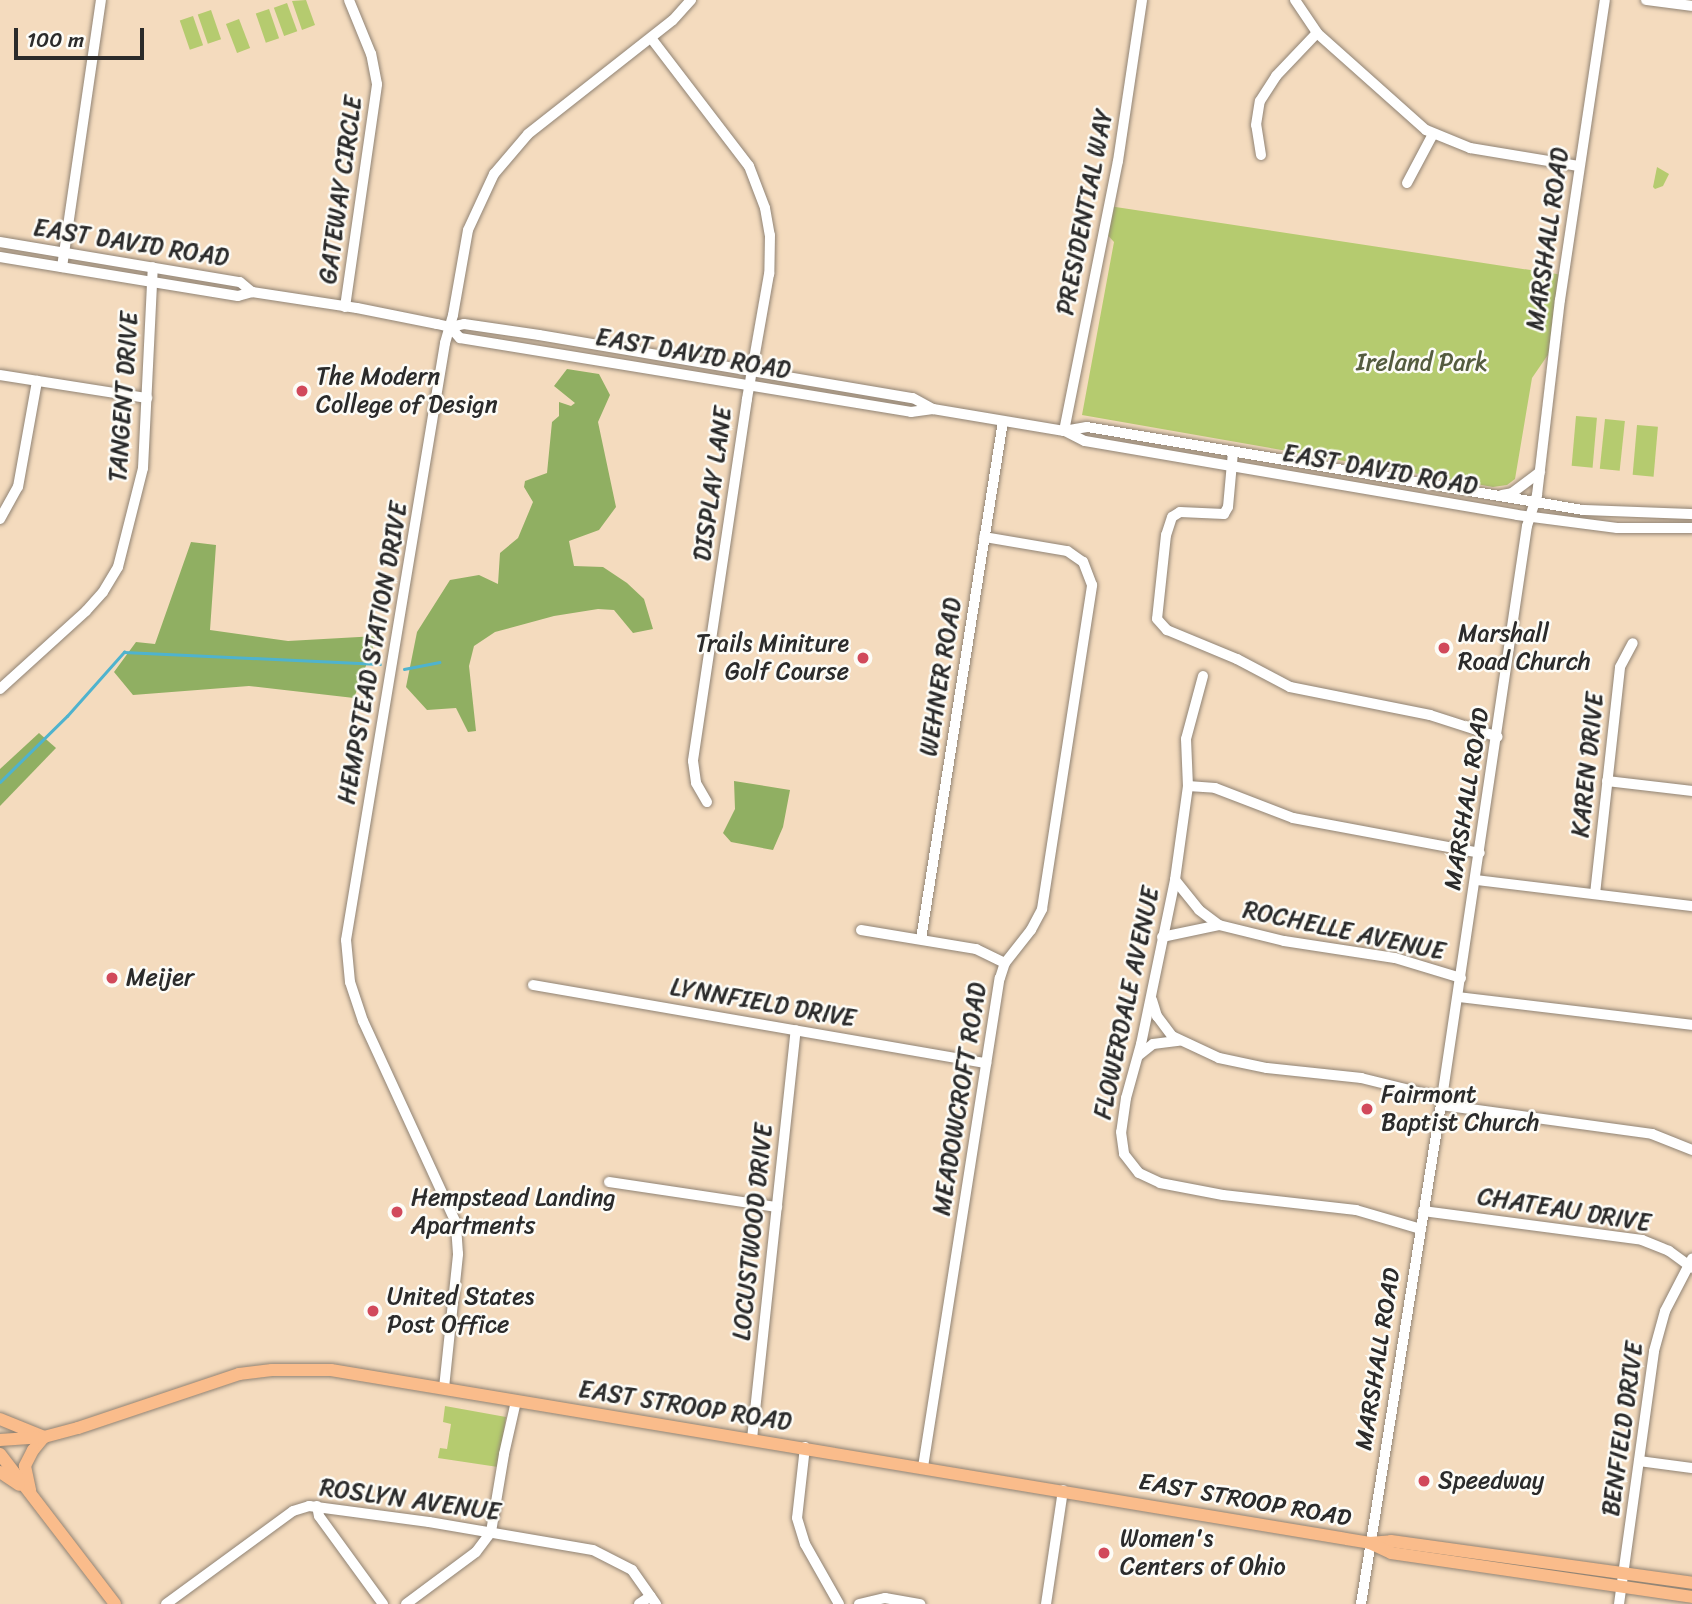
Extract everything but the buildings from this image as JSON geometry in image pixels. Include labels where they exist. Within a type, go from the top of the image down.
[{"type":"main road","name":"EAST STROOP ROAD","points":[[0,1440],[44,1437],[159,1403],[229,1377],[259,1371],[331,1370],[1370,1543],[1391,1541],[1623,1580],[1692,1597]]},
{"type":"main road","points":[[0,1419],[44,1437],[25,1466],[30,1493]]},
{"type":"main road","points":[[0,1454],[115,1604]]},
{"type":"main road","points":[[0,1472],[30,1493]]},
{"type":"main road","name":"EAST STROOP ROAD","points":[[1623,1580],[1692,1583]]},
{"type":"street","points":[[62,267],[101,0]]},
{"type":"street","name":"GATEWAY CIRCLE","points":[[345,307],[377,84],[371,54],[349,0]]},
{"type":"street","name":"HEMPSTEAD STATION DRIVE","points":[[444,1388],[458,1254],[456,1223],[363,1021],[350,982],[346,940],[450,327],[468,230],[494,174],[528,134],[651,38],[691,0]]},
{"type":"street","name":"PRESIDENTIAL WAY","points":[[1065,431],[1118,161],[1142,0]]},
{"type":"street","points":[[1295,0],[1317,33],[1410,118],[1433,134],[1470,148],[1579,166]]},
{"type":"street","name":"MARSHALL ROAD","points":[[1361,1604],[1442,1102],[1530,517],[1540,472],[1560,300],[1605,0]]},
{"type":"street","points":[[1646,0],[1692,6]]},
{"type":"street","points":[[1261,155],[1256,125],[1261,101],[1276,76],[1317,33]]},
{"type":"street","name":"DISPLAY LANE","points":[[651,38],[749,166],[765,208],[770,235],[769,274],[694,761],[696,783],[707,802]]},
{"type":"street","points":[[1407,183],[1433,134]]},
{"type":"street","name":"EAST DAVID ROAD","points":[[0,242],[240,282],[252,292]]},
{"type":"street","name":"EAST DAVID ROAD","points":[[0,257],[238,296],[252,292],[450,327],[464,324],[913,398],[933,409]]},
{"type":"street","name":"TANGENT DRIVE","points":[[0,689],[86,611],[111,580],[140,489],[153,267]]},
{"type":"street","name":"EAST DAVID ROAD","points":[[450,327],[460,338],[911,412],[933,409],[1065,431],[1087,427],[1535,503],[1611,513],[1692,514]]},
{"type":"street","points":[[0,375],[147,398]]},
{"type":"street","points":[[0,519],[18,487],[37,381]]},
{"type":"street","name":"WEHNER ROAD","points":[[921,940],[1003,421]]},
{"type":"street","name":"EAST DAVID ROAD","points":[[1065,431],[1085,442],[1530,517],[1617,528],[1692,528]]},
{"type":"street","points":[[1233,452],[1228,507],[1224,514],[1180,512],[1172,517],[1166,536],[1157,619],[1167,630],[1203,644],[1290,687],[1430,715],[1497,737]]},
{"type":"street","points":[[1496,496],[1512,493],[1540,472]]},
{"type":"street","name":"MEADOWCROFT ROAD","points":[[923,1467],[986,1063],[1005,962],[1039,916],[1044,898],[1091,585],[1083,562],[1067,551],[984,537]]},
{"type":"street","name":"KAREN DRIVE","points":[[1595,894],[1620,667],[1633,643]]},
{"type":"street","name":"FLOWERDALE AVENUE","points":[[1203,676],[1186,739],[1188,786],[1175,880],[1126,1098],[1121,1132],[1124,1154],[1139,1173],[1160,1183],[1192,1191],[1356,1210],[1421,1229]]},
{"type":"street","points":[[1607,781],[1692,791]]},
{"type":"street","points":[[1188,786],[1214,788],[1300,820],[1367,830],[1480,853]]},
{"type":"street","name":"ROCHELLE AVENUE","points":[[1175,880],[1199,910],[1219,926]]},
{"type":"street","points":[[1476,880],[1692,906]]},
{"type":"street","name":"ROCHELLE AVENUE","points":[[1163,937],[1219,926],[1284,941],[1395,958],[1461,978]]},
{"type":"street","points":[[861,930],[986,952],[1005,962]]},
{"type":"street","name":"LYNNFIELD DRIVE","points":[[533,985],[986,1063]]},
{"type":"street","points":[[1152,991],[1157,1016],[1179,1041]]},
{"type":"street","points":[[1458,997],[1692,1025]]},
{"type":"street","name":"LOCUSTWOOD DRIVE","points":[[752,1439],[796,1030]]},
{"type":"street","points":[[1137,1058],[1141,1051],[1153,1044],[1179,1041],[1240,1063],[1361,1078],[1442,1102],[1652,1135],[1692,1150]]},
{"type":"street","points":[[609,1182],[777,1207]]},
{"type":"street","name":"CHATEAU DRIVE","points":[[1423,1211],[1642,1240],[1691,1264]]},
{"type":"street","name":"BENFIELD DRIVE","points":[[1619,1604],[1658,1332],[1674,1289],[1691,1264]]},
{"type":"street","points":[[406,1604],[476,1552],[491,1532],[516,1401]]},
{"type":"street","points":[[805,1447],[797,1518],[805,1544],[839,1604]]},
{"type":"street","points":[[1639,1461],[1692,1468]]},
{"type":"street","points":[[1046,1604],[1063,1490]]},
{"type":"street","points":[[317,1506],[319,1516],[383,1604]]},
{"type":"street","name":"ROSLYN AVENUE","points":[[166,1604],[293,1511],[317,1506],[575,1546],[610,1557],[632,1570],[653,1600]]},
{"type":"street","points":[[859,1604],[885,1598],[920,1604]]},
{"type":"street","points":[[639,1604],[653,1600]]},
{"type":"green space","points":[[306,0],[315,25],[302,30],[292,1]]},
{"type":"green space","points":[[287,3],[297,31],[284,36],[274,8]]},
{"type":"green space","points":[[269,9],[279,38],[266,43],[256,14]]},
{"type":"green space","points":[[211,10],[221,39],[208,44],[198,15]]},
{"type":"green space","points":[[193,16],[203,45],[190,50],[180,21]]},
{"type":"green space","points":[[239,19],[250,48],[237,53],[226,24]]},
{"type":"green space","points":[[1657,167],[1669,174],[1663,186],[1655,189],[1653,187]]},
{"type":"green space","name":"Ireland Park","points":[[1109,206],[1563,275],[1554,346],[1532,378],[1515,479],[1507,485],[1493,487],[1082,415],[1114,242],[1104,231]]},
{"type":"green space","points":[[567,369],[599,374],[610,395],[598,422],[616,507],[599,530],[569,541],[574,566],[603,567],[627,583],[644,599],[653,629],[633,633],[614,610],[598,609],[554,616],[495,632],[474,646],[469,666],[476,731],[468,732],[456,708],[427,710],[406,687],[417,632],[450,580],[479,575],[498,584],[500,553],[518,538],[533,502],[524,487],[525,481],[547,473],[552,422],[559,416],[559,402],[571,406],[575,403],[554,386]]},
{"type":"green space","points":[[1576,416],[1597,418],[1593,468],[1572,466]]},
{"type":"green space","points":[[1605,419],[1625,421],[1620,471],[1600,469]]},
{"type":"green space","points":[[1637,425],[1658,427],[1654,477],[1633,475]]},
{"type":"green space","points":[[191,542],[216,545],[210,630],[288,641],[377,636],[354,698],[249,686],[133,695],[114,672],[136,642],[155,644]]},
{"type":"green space","points":[[39,733],[56,748],[0,806],[0,769]]},
{"type":"green space","points":[[734,781],[790,790],[783,827],[773,850],[731,842],[723,833],[735,809]]},
{"type":"green space","points":[[445,1406],[506,1417],[498,1467],[438,1458],[440,1448],[447,1449],[451,1424],[443,1422]]},
{"type":"waterway","points":[[0,782],[67,716],[124,652],[380,664]]},
{"type":"waterway","points":[[404,669],[439,662]]},
{"type":"place","name":"The Modern College of Design","points":[[302,391]]},
{"type":"place","name":"Marshall Road Church","points":[[1444,648]]},
{"type":"place","name":"Trails Miniture Golf Course","points":[[863,658]]},
{"type":"place","name":"Meijer","points":[[112,978]]},
{"type":"place","name":"Fairmont Baptist Church","points":[[1367,1109]]},
{"type":"place","name":"Hempstead Landing Apartments","points":[[397,1212]]},
{"type":"place","name":"United States Post Office","points":[[373,1311]]},
{"type":"place","name":"Speedway","points":[[1424,1481]]},
{"type":"place","name":"Women's Centers of Ohio","points":[[1104,1553]]}]
